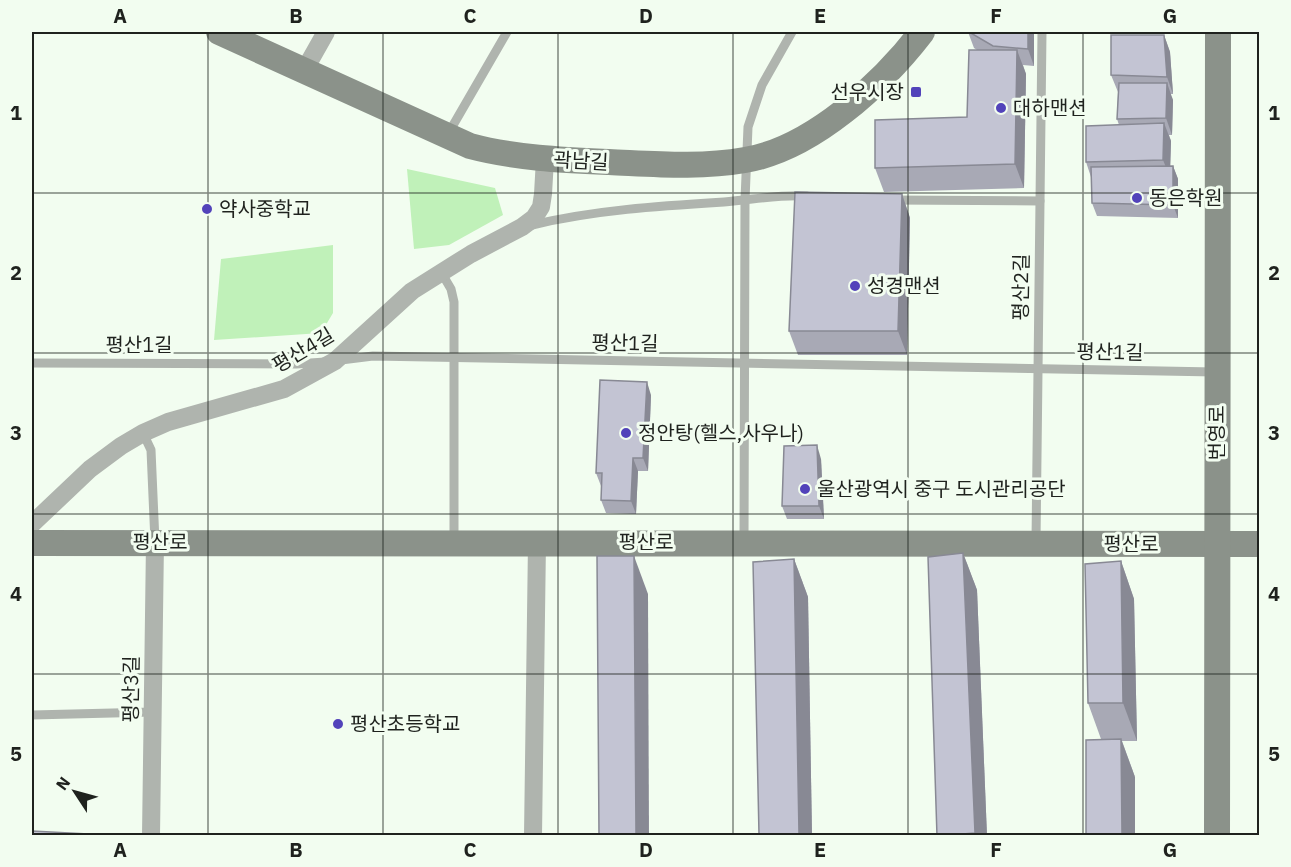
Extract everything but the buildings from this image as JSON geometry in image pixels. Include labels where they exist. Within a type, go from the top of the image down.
[{"type":"main road","name":"곽남길","points":[[219,32],[470,146],[494,152],[546,159],[698,166],[748,160],[783,148],[814,131],[848,108],[881,79],[922,32]]},
{"type":"main road","name":"번영로","points":[[1217,836],[1218,32]]},
{"type":"main road","name":"평산로","points":[[32,543],[1260,544]]},
{"type":"street","points":[[304,71],[326,32]]},
{"type":"street","name":"평산4길","points":[[32,524],[90,469],[142,433],[180,418],[284,389],[335,361],[412,291],[534,218],[541,207],[546,159]]},
{"type":"street","name":"평산3길","points":[[152,836],[155,542]]},
{"type":"street","points":[[533,836],[537,542]]},
{"type":"lane","points":[[447,136],[507,32]]},
{"type":"lane","points":[[744,542],[745,200],[748,127],[762,85],[792,32]]},
{"type":"lane","name":"평산2길","points":[[1036,543],[1042,32]]},
{"type":"lane","points":[[522,227],[610,210],[785,195],[816,197]]},
{"type":"lane","points":[[879,200],[1040,201]]},
{"type":"lane","points":[[441,272],[451,289],[454,302],[454,542]]},
{"type":"lane","name":"평산1길","points":[[32,363],[296,364],[373,356],[1218,372]]},
{"type":"lane","points":[[142,433],[151,450],[155,542]]},
{"type":"lane","points":[[32,715],[153,712]]},
{"type":"green space","points":[[407,169],[495,188],[503,215],[449,245],[414,249]]},
{"type":"green space","points":[[333,245],[333,313],[321,333],[214,340],[221,259]]},
{"type":"place","name":"선우시장","points":[[916,92]]},
{"type":"place","name":"대하맨션","points":[[1001,108]]},
{"type":"place","name":"동은학원","points":[[1137,198]]},
{"type":"place","name":"약사중학교","points":[[207,209]]},
{"type":"place","name":"성경맨션","points":[[855,286]]},
{"type":"place","name":"정안탕(헬스,사우나)","points":[[626,433]]},
{"type":"place","name":"울산광역시 중구 도시관리공단","points":[[805,489]]},
{"type":"place","name":"평산초등학교","points":[[338,724]]}]
